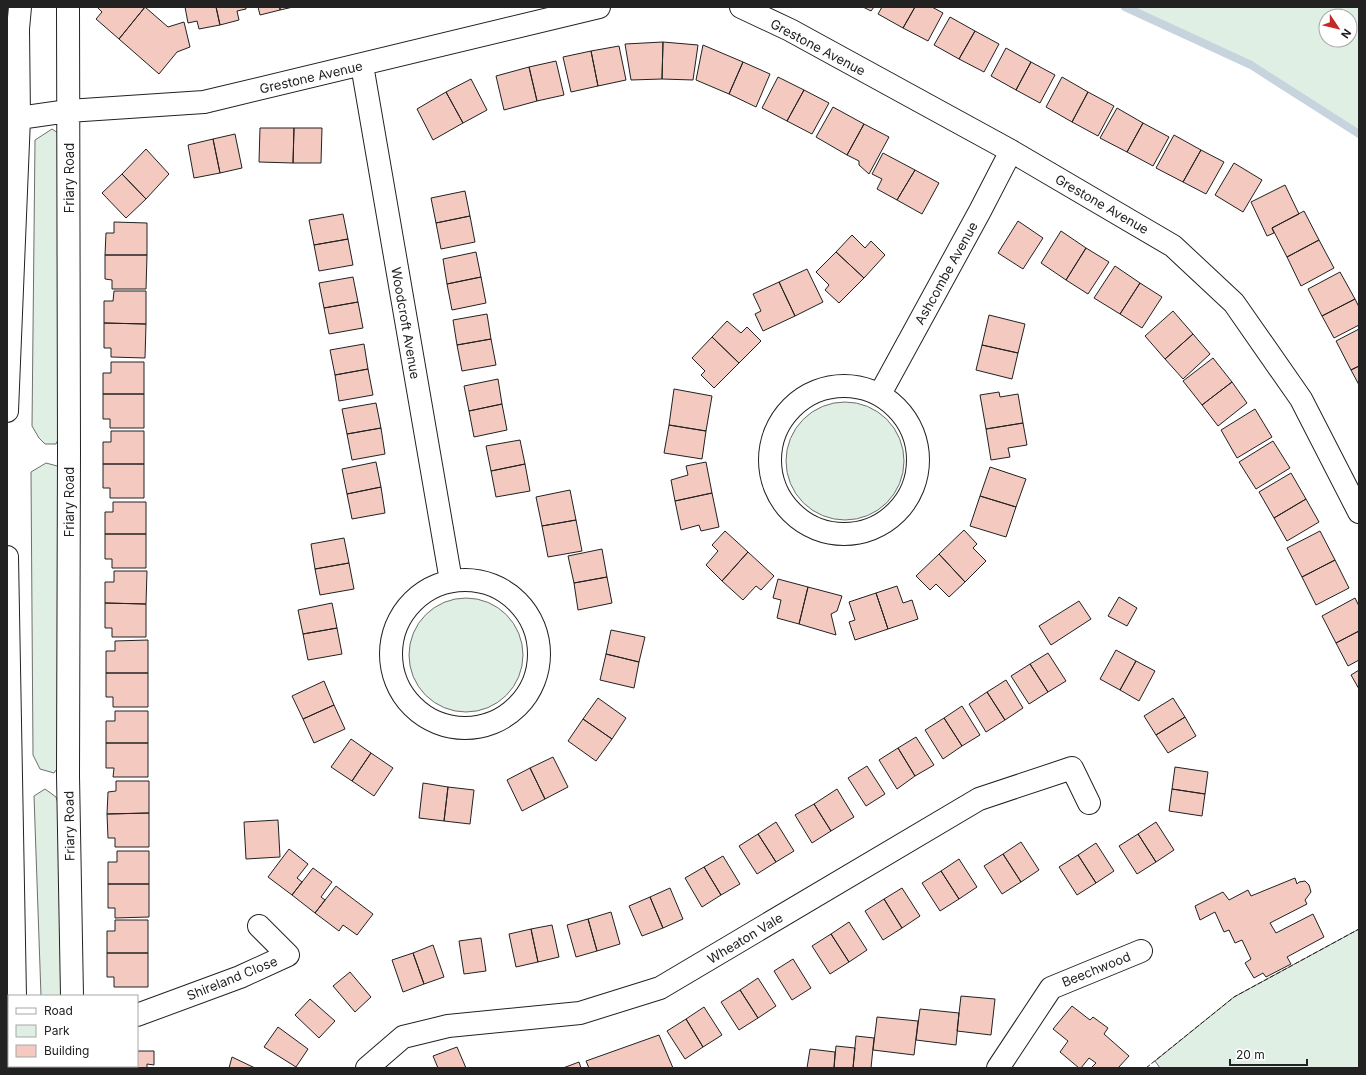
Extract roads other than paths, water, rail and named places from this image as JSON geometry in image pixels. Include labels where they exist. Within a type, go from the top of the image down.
[{"type":"street","points":[[7,411],[19,118],[18,29],[20,7]]},
{"type":"street","name":"Friary Road","points":[[68,7],[68,776],[72,995]]},
{"type":"street","name":"Grestone Avenue","points":[[19,118],[68,111],[204,102],[599,7]]},
{"type":"street","name":"Grestone Avenue","points":[[741,7],[790,30],[1010,151],[1173,246],[1234,303],[1301,399],[1359,512]]},
{"type":"street","name":"Woodcroft Avenue","points":[[362,65],[451,581]]},
{"type":"street","name":"Ashcombe Avenue","points":[[880,394],[980,211],[1010,151]]},
{"type":"street","points":[[851,386],[880,394],[900,410],[910,426],[917,443],[918,462],[916,480],[908,497],[897,512],[882,523],[865,531],[847,534],[829,532],[812,526],[796,516],[783,502],[775,485],[771,467],[771,449],[776,431],[786,415],[799,402],[815,392],[832,387],[851,386]]},
{"type":"street","points":[[7,557],[15,995]]},
{"type":"street","points":[[470,580],[488,584],[505,592],[519,604],[530,619],[537,636],[539,654],[537,673],[530,690],[519,705],[505,717],[488,725],[470,729],[451,728],[433,722],[418,712],[405,698],[396,682],[391,664],[391,645],[396,627],[405,611],[417,597],[433,587],[451,581],[470,580]]},
{"type":"street","name":"Wheaton Vale","points":[[367,1068],[402,1037],[448,1026],[580,1013],[660,988],[979,799],[1072,768],[1089,803]]},
{"type":"street","name":"Shireland Close","points":[[138,1015],[240,977],[288,955],[259,926]]},
{"type":"street","name":"Beechwood","points":[[998,1068],[1051,988],[1141,951]]},
{"type":"waterway","points":[[1125,7],[1251,65],[1359,134]]}]
